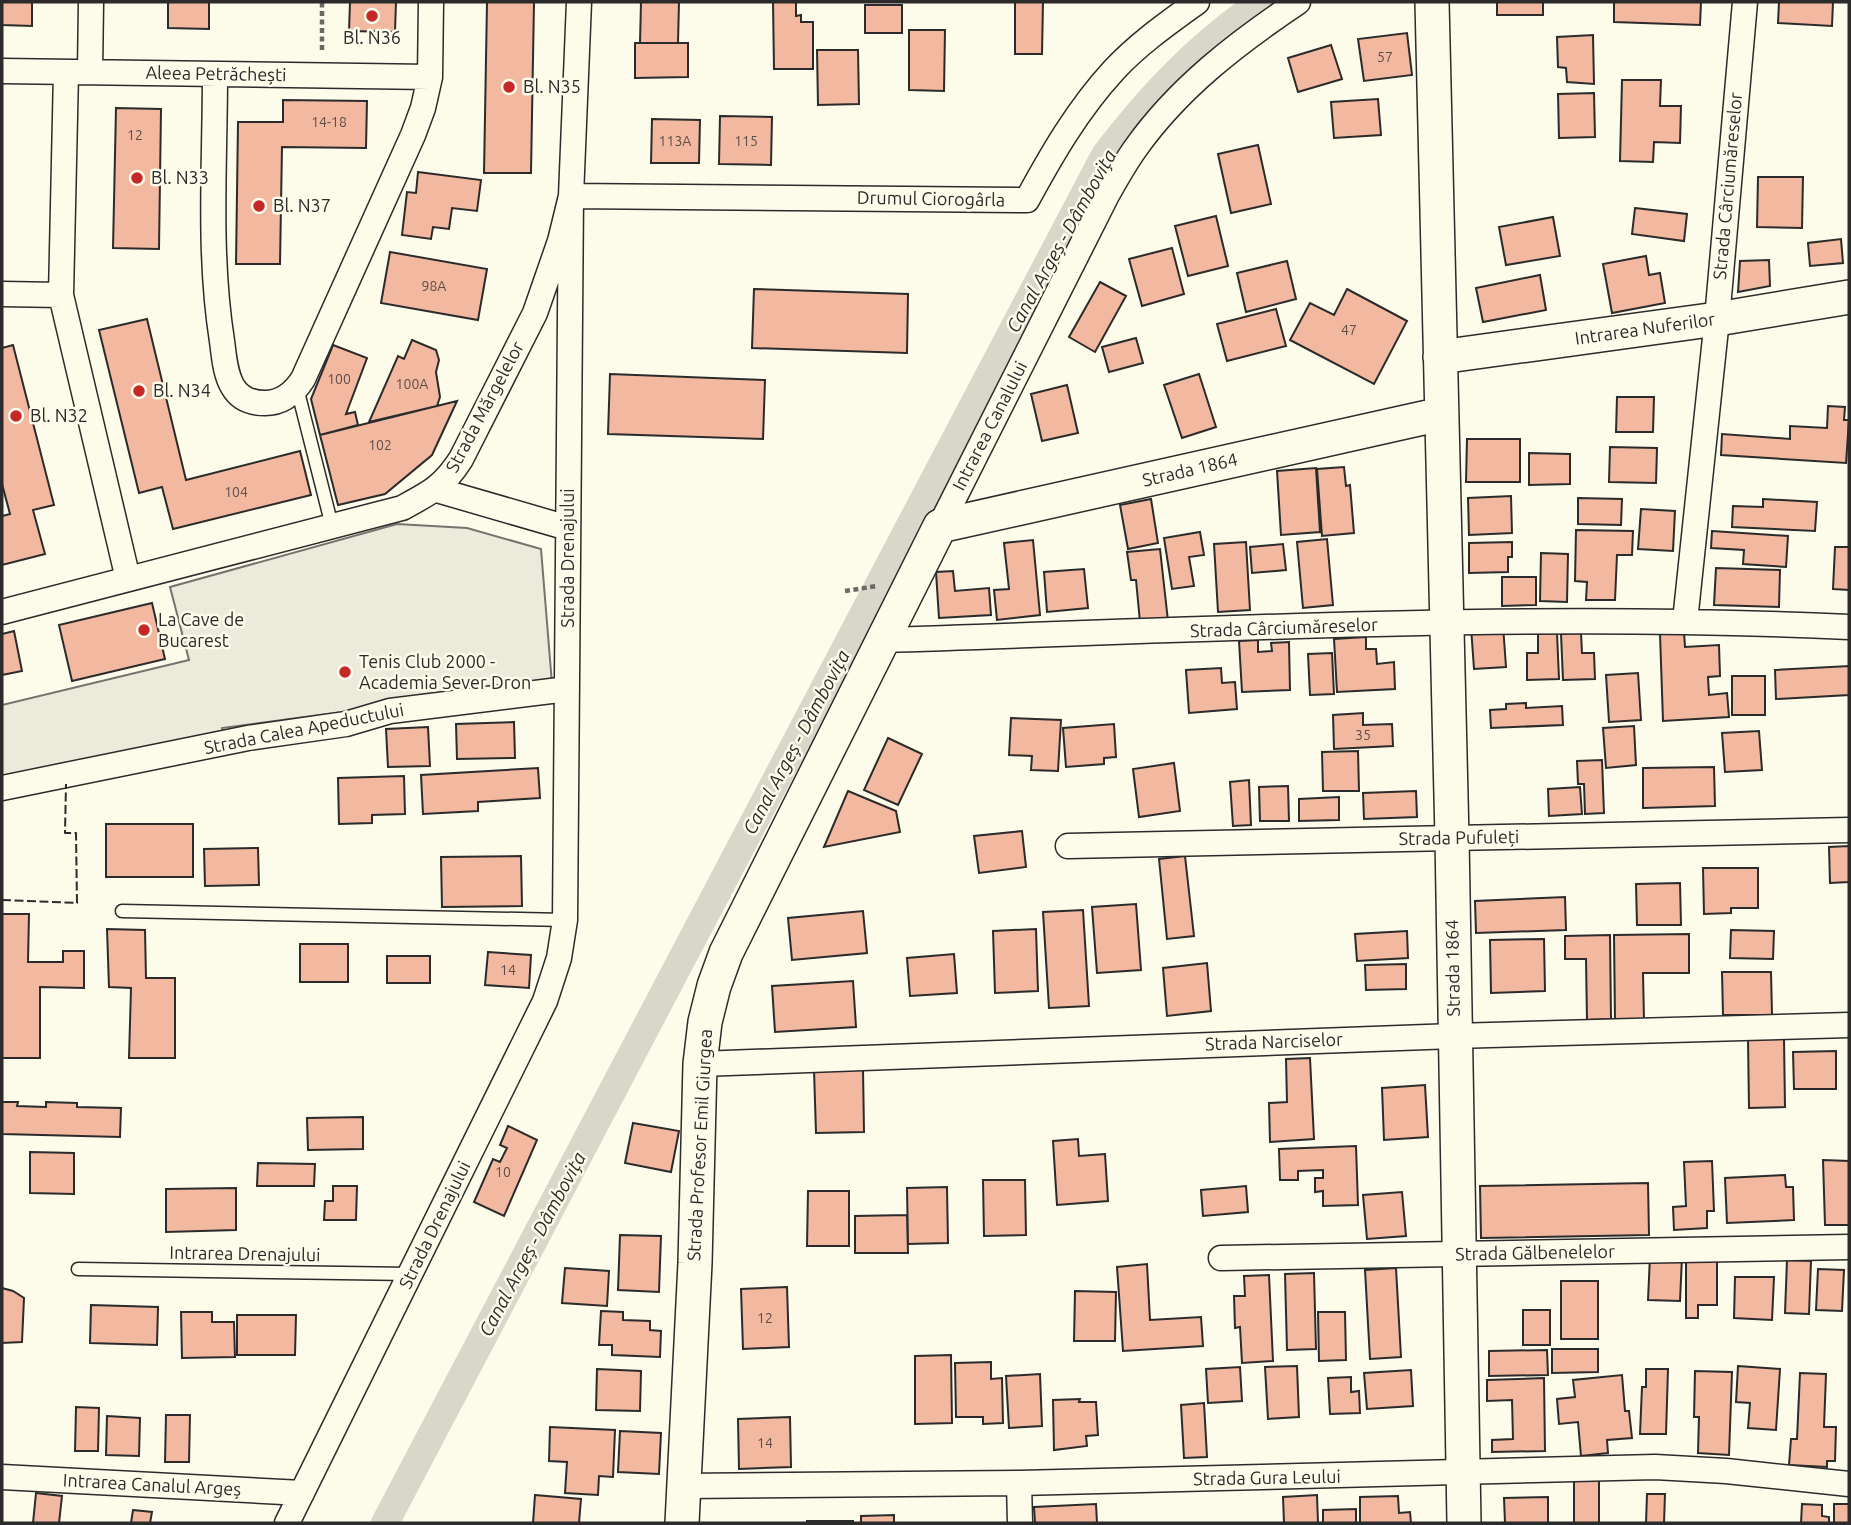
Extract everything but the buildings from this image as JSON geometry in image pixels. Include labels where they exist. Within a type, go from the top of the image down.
[{"type":"street","points":[[91,2],[78,72],[61,295],[128,579]]},
{"type":"street","points":[[215,74],[216,293],[229,379],[239,395],[257,403],[279,401],[298,388],[413,135],[430,77],[431,2]]},
{"type":"street","name":"Strada Mărgelelor","points":[[2,612],[402,508],[437,490],[461,459],[535,313],[560,241],[571,196],[579,2]]},
{"type":"street","name":"Drumul Ciorogârla","points":[[571,196],[1027,200],[1077,115],[1115,69],[1143,43],[1197,2]]},
{"type":"street","name":"Intrarea Canalului","points":[[884,640],[1107,195],[1136,148],[1213,64],[1244,38],[1298,2]]},
{"type":"street","name":"Strada 1864","points":[[1432,2],[1452,838],[1464,1523]]},
{"type":"street","name":"Strada Cârciumăreselor","points":[[1685,621],[1717,319],[1745,2]]},
{"type":"street","name":"Aleea Petrăchești","points":[[2,71],[430,77]]},
{"type":"street","name":"Strada Drenajului","points":[[287,1523],[545,1001],[559,958],[565,920],[571,196]]},
{"type":"street","points":[[2,294],[61,295]]},
{"type":"street","name":"Intrarea Nuferilor","points":[[1440,357],[1717,319],[1849,297]]},
{"type":"street","name":"Strada 1864","points":[[940,526],[1441,414]]},
{"type":"street","points":[[437,490],[568,528]]},
{"type":"street","name":"Strada Cârciumăreselor","points":[[884,640],[1446,624],[1685,621],[1849,627]]},
{"type":"street","name":"Strada Profesor Emil Giurgea","points":[[682,1523],[695,1263],[699,1064],[705,1022],[726,953],[884,640]]},
{"type":"street","name":"Strada Calea Apeductului","points":[[2,788],[248,738],[346,724],[390,711],[567,689]]},
{"type":"street","name":"Strada Pufuleți","points":[[1068,846],[1849,830]]},
{"type":"street","name":"Strada Narciselor","points":[[699,1064],[1454,1036],[1849,1026]]},
{"type":"street","name":"Strada Gălbenelelor","points":[[1220,1258],[1849,1247]]},
{"type":"street","name":"Strada Gura Leului","points":[[683,1486],[1018,1483],[1655,1467],[1726,1471],[1849,1484]]},
{"type":"street","name":"Intrarea Canalul Argeș","points":[[2,1477],[302,1493]]},
{"type":"street","points":[[1018,1483],[1020,1523]]},
{"type":"lane","points":[[298,388],[332,526]]},
{"type":"lane","points":[[122,911],[565,920]]},
{"type":"lane","name":"Intrarea Drenajului","points":[[78,1269],[412,1274]]},
{"type":"path","points":[[321,76],[322,2]]},
{"type":"path","points":[[845,591],[879,586]]},
{"type":"shaded area","name":"Tenis Club 2000 - Academia Sever Dron","points":[[397,524],[467,528],[541,549],[552,684],[222,728],[224,749],[2,796],[2,705],[189,660],[170,587]]},
{"type":"waterway","name":"Canal Argeș - Dâmbovița","points":[[385,1523],[1105,155],[1177,72],[1216,36],[1261,2]]},
{"type":"fence","points":[[2,900],[77,903],[76,833],[65,833],[66,784]]},
{"type":"place","name":"Bl. N36","points":[[372,16]]},
{"type":"place","name":"Bl. N35","points":[[509,87]]},
{"type":"place","name":"Bl. N33","points":[[137,178]]},
{"type":"place","name":"Bl. N37","points":[[259,206]]},
{"type":"place","name":"Bl. N34","points":[[139,391]]},
{"type":"place","name":"Bl. N32","points":[[16,416]]},
{"type":"place","name":"La Cave de Bucarest","points":[[144,630]]},
{"type":"place","name":"Tenis Club 2000 - Academia Sever Dron","points":[[345,672]]}]
